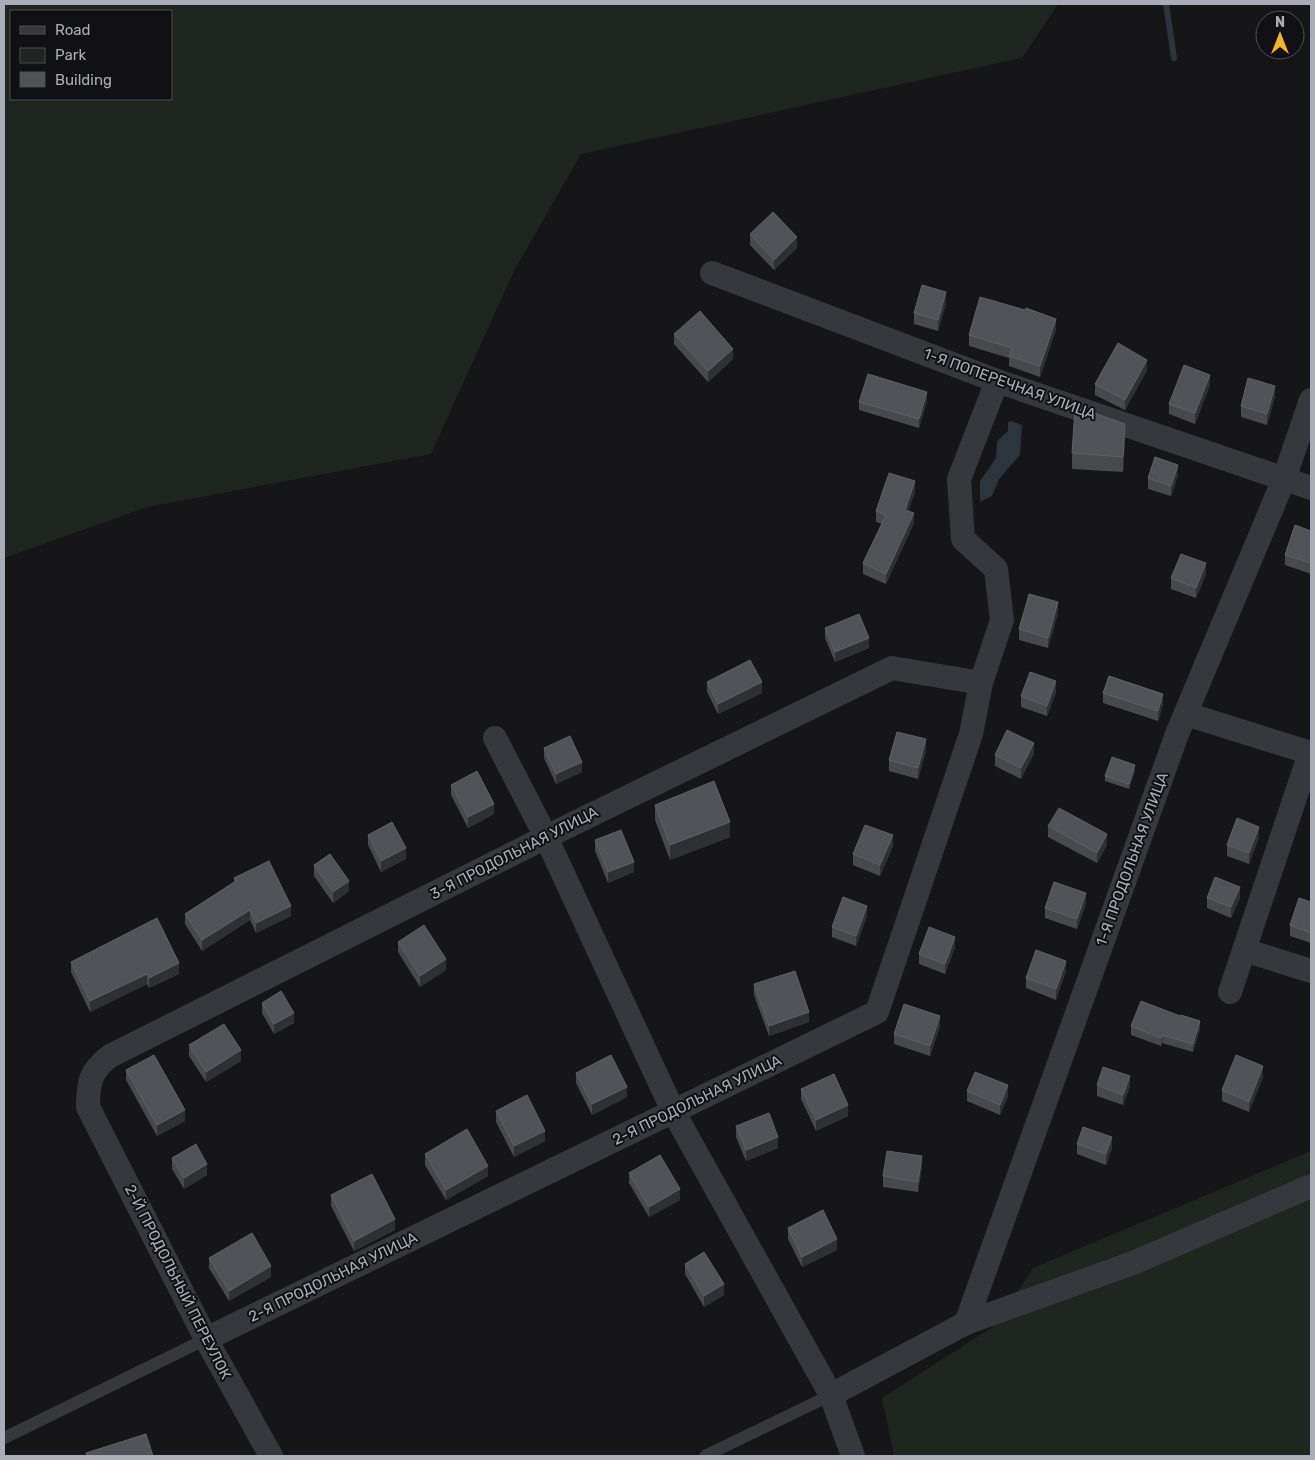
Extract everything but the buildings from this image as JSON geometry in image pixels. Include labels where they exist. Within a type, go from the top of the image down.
[{"type":"street","name":"1-Я ПОПЕРЕЧНАЯ УЛИЦА","points":[[712,273],[997,381],[1311,488]]},
{"type":"street","name":"2-Я ПРОДОЛЬНАЯ УЛИЦА","points":[[206,1339],[877,1012],[971,734],[981,683],[1002,620],[996,569],[963,539],[959,479],[997,381]]},
{"type":"street","name":"1-Я ПРОДОЛЬНАЯ УЛИЦА","points":[[966,1323],[1186,714],[1284,479],[1311,400]]},
{"type":"street","name":"3-Я ПРОДОЛЬНАЯ УЛИЦА","points":[[88,1107],[91,1077],[98,1065],[110,1056],[546,836],[892,668],[981,683]]},
{"type":"street","points":[[1186,714],[1310,753],[1230,992]]},
{"type":"street","points":[[495,738],[546,836],[673,1111],[830,1395],[853,1456]]},
{"type":"street","points":[[1244,950],[1311,971]]},
{"type":"street","name":"2-Й ПРОДОЛЬНЫЙ ПЕРЕУЛОК","points":[[88,1107],[206,1339],[271,1456]]},
{"type":"street","points":[[830,1395],[966,1323],[1133,1263],[1311,1186]]},
{"type":"lane","points":[[4,1438],[206,1339]]},
{"type":"lane","points":[[705,1456],[830,1395]]},
{"type":"green space","points":[[4,4],[1058,4],[1022,58],[581,154],[514,271],[431,454],[147,507],[4,558]]},
{"type":"green space","points":[[1311,1151],[1311,1456],[894,1456],[882,1398],[997,1324],[1033,1268]]},
{"type":"shaded area","points":[[1011,421],[1022,425],[1020,455],[999,479],[992,496],[980,502],[980,481],[996,458],[997,441],[1008,431],[1008,422]]},
{"type":"waterway","points":[[1166,4],[1174,58]]}]
